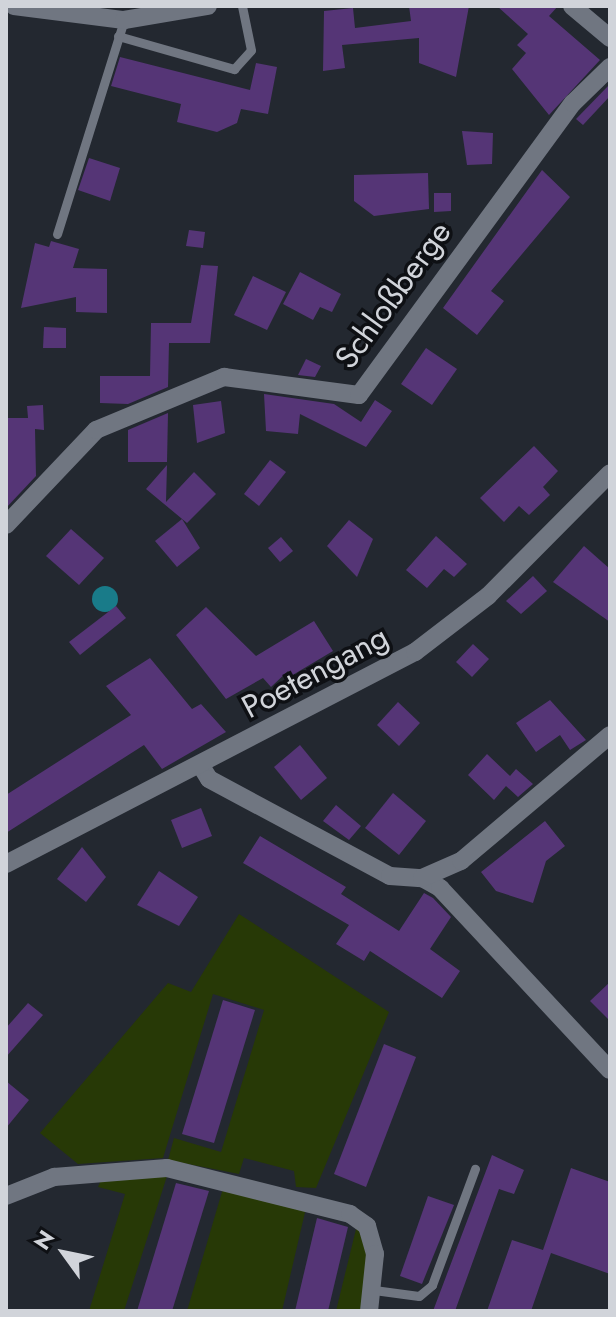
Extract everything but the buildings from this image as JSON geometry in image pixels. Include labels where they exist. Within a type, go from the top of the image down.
[{"type":"street","points":[[14,6],[121,28],[208,6]]},
{"type":"street","points":[[572,6],[610,38]]},
{"type":"street","name":"Schloßberge","points":[[6,525],[96,430],[224,377],[359,395],[573,103],[610,67]]},
{"type":"street","name":"Poetengang","points":[[6,864],[201,766],[415,652],[488,596],[610,473]]},
{"type":"street","points":[[201,766],[209,779],[390,876],[422,878],[461,861],[610,735]]},
{"type":"street","points":[[422,878],[556,1006],[610,1070]]},
{"type":"street","points":[[6,1196],[78,1174],[167,1168],[228,1180],[361,1219],[375,1254],[374,1290],[369,1311]]},
{"type":"lane","points":[[57,234],[121,28],[234,69],[251,50],[242,6]]},
{"type":"lane","points":[[374,1290],[419,1296],[432,1285],[475,1169]]},
{"type":"green space","points":[[239,914],[389,1012],[316,1188],[296,1187],[294,1171],[244,1158],[239,1174],[168,1160],[174,1138],[221,1152],[264,1010],[213,994],[163,1158],[78,1164],[40,1133],[168,983],[191,992]]},
{"type":"green space","points":[[167,1176],[124,1311],[89,1311],[125,1194],[98,1187],[101,1180]]},
{"type":"green space","points":[[224,1185],[306,1208],[282,1311],[187,1311]]},
{"type":"green space","points":[[357,1225],[370,1261],[362,1311],[336,1311]]},
{"type":"water","points":[[105,586],[114,590],[118,599],[114,608],[105,612],[96,608],[92,599],[96,590]]}]
